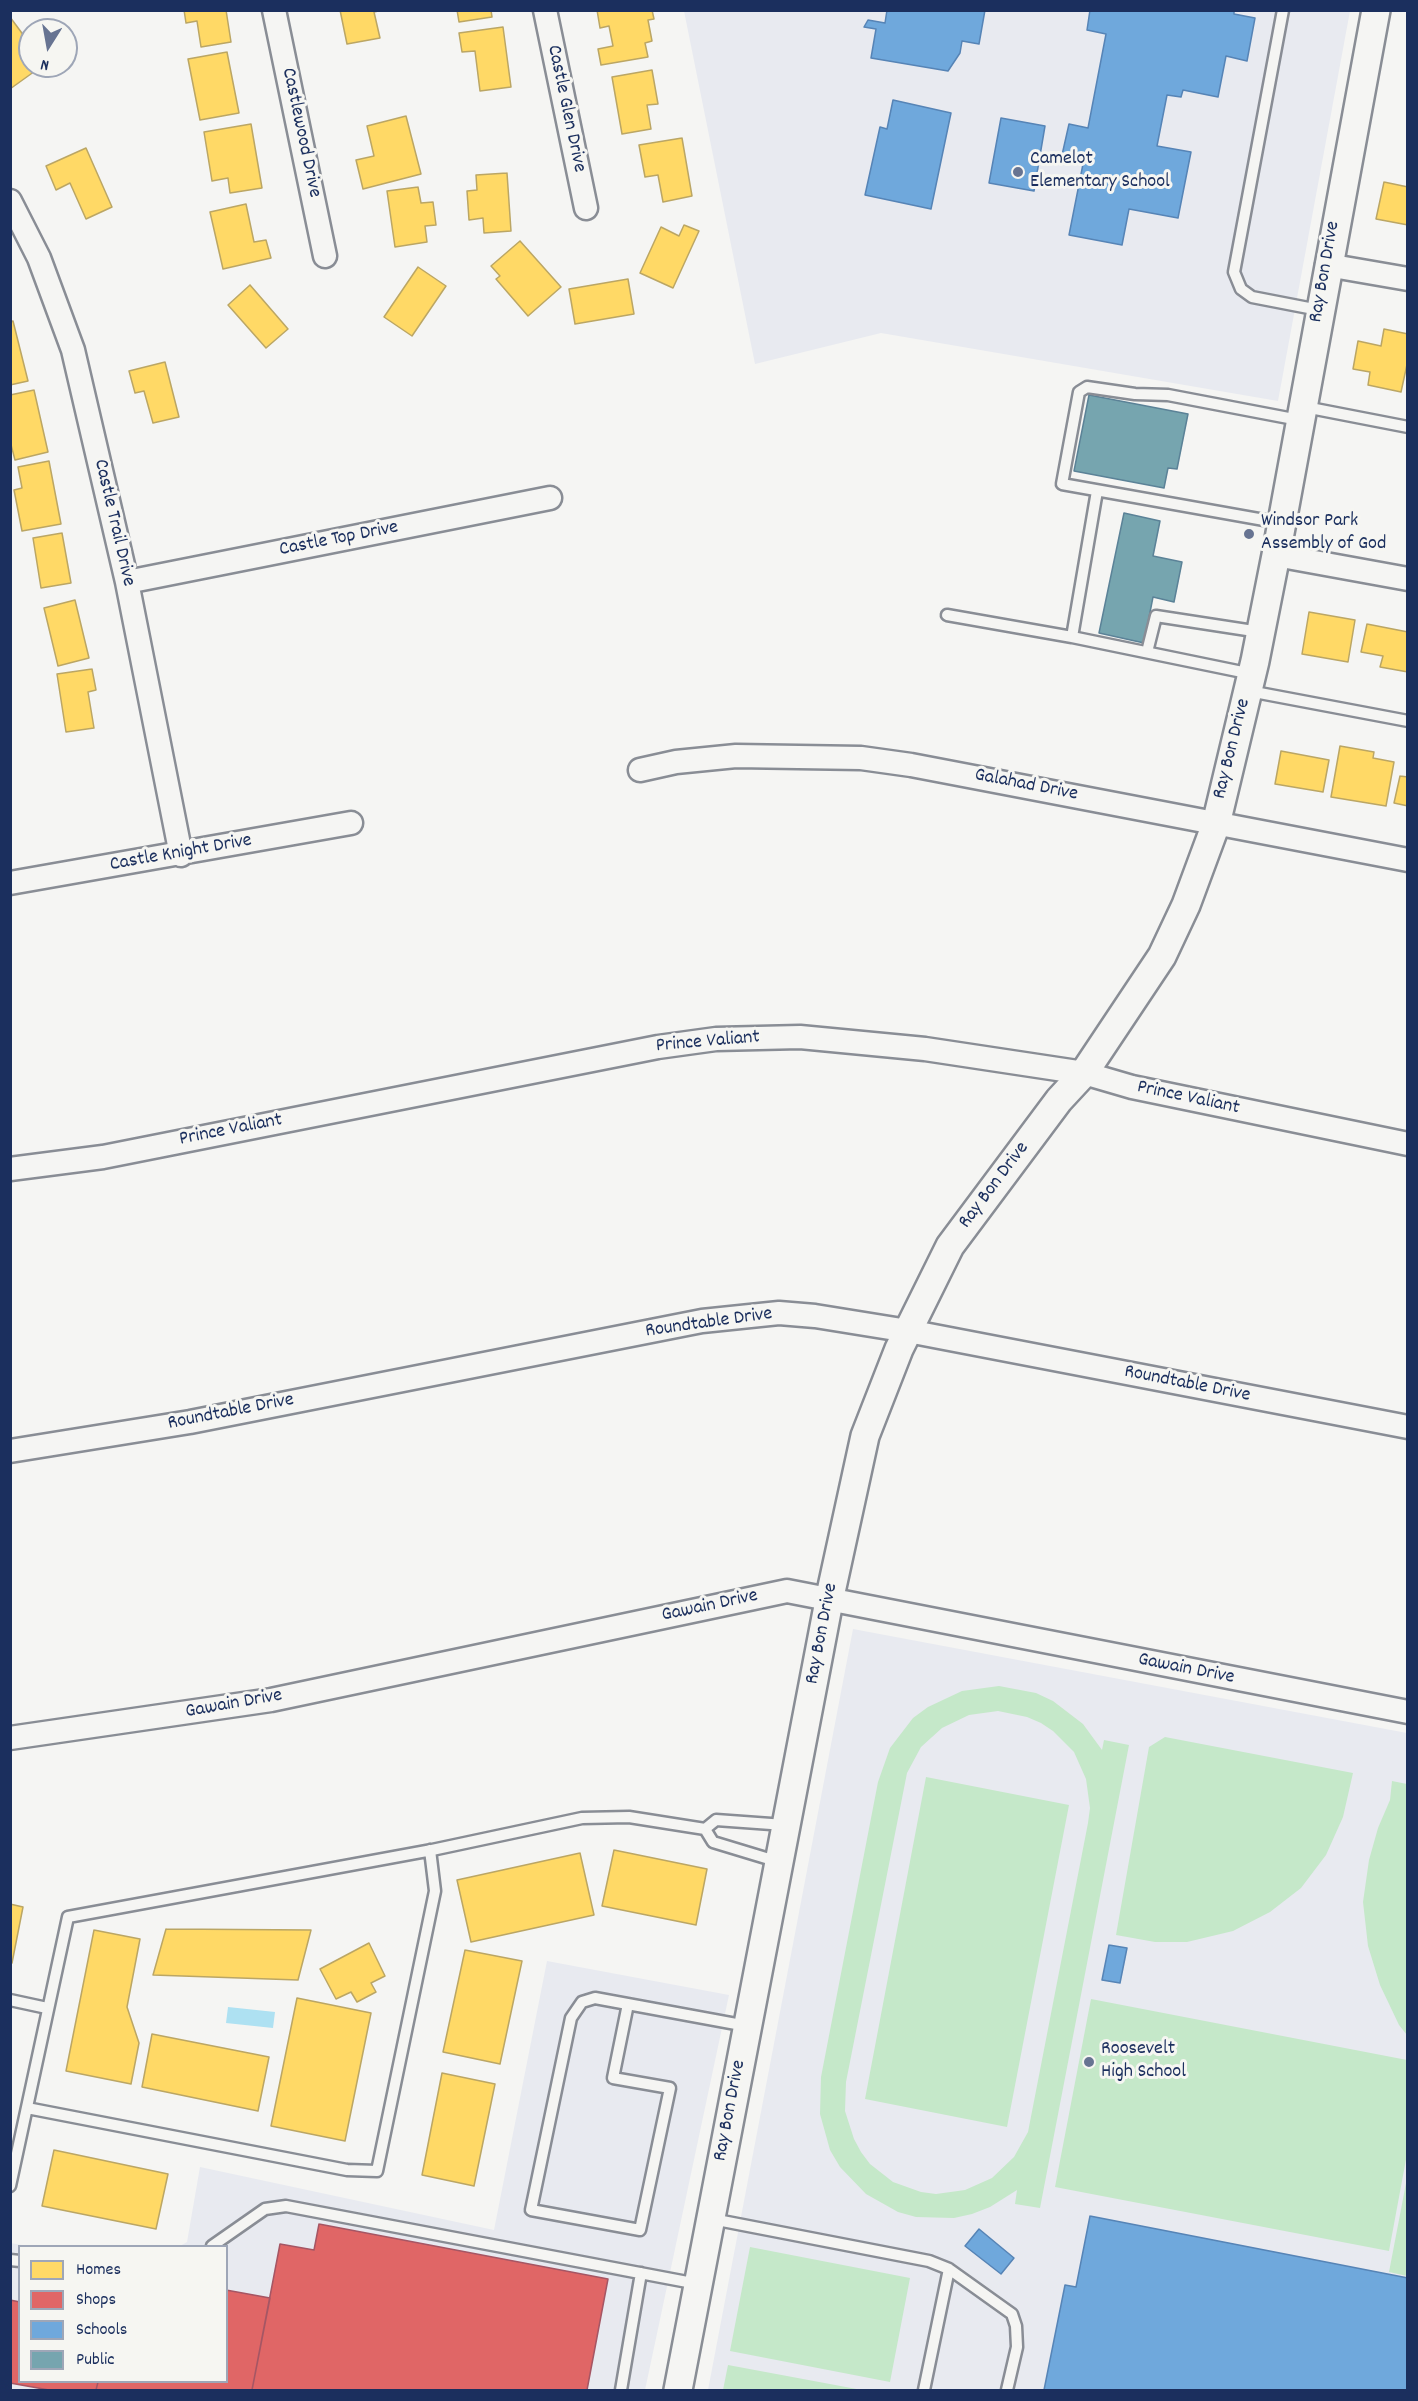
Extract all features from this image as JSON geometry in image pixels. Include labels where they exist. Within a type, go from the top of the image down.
[{"type":"street","name":"Castlewood Drive","points":[[274,10],[325,256]]},
{"type":"street","name":"Castle Glen Drive","points":[[545,10],[585,208]]},
{"type":"street","name":"Ray Bon Drive","points":[[678,2391],[829,1600],[865,1436],[908,1331],[950,1246],[1059,1100],[1084,1073],[1162,956],[1186,905],[1215,824],[1260,632],[1376,10]]},
{"type":"street","name":"Castle Trail Drive","points":[[10,201],[39,258],[73,350],[127,582],[181,855]]},
{"type":"street","points":[[1328,264],[1407,279]]},
{"type":"street","name":"Castle Top Drive","points":[[127,582],[550,498]]},
{"type":"street","points":[[1276,555],[1407,579]]},
{"type":"street","name":"Galahad Drive","points":[[640,770],[676,762],[736,756],[861,758],[911,765],[1407,860]]},
{"type":"street","name":"Castle Knight Drive","points":[[10,883],[181,855],[351,823]]},
{"type":"street","name":"Prince Valiant","points":[[10,1169],[103,1156],[658,1047],[716,1039],[800,1036],[838,1039],[1084,1073],[1132,1087],[1407,1144]]},
{"type":"street","name":"Roundtable Drive","points":[[10,1451],[190,1422],[742,1315],[779,1313],[815,1316],[908,1331],[1407,1427]]},
{"type":"street","name":"Gawain Drive","points":[[10,1738],[271,1700],[787,1591],[1407,1712]]},
{"type":"lane","points":[[1283,10],[1234,272],[1241,289],[1252,297],[1319,310]]},
{"type":"lane","points":[[1281,523],[1062,484],[1079,392],[1087,387],[1135,394],[1168,395],[1407,427]]},
{"type":"lane","points":[[1072,637],[1097,491]]},
{"type":"lane","points":[[947,615],[1147,652],[1249,682],[1407,721]]},
{"type":"lane","points":[[1147,652],[1156,616],[1260,632]]},
{"type":"lane","points":[[10,2186],[46,2008],[68,1917],[430,1850],[582,1818],[629,1817],[705,1829],[716,1820],[786,1825]]},
{"type":"lane","points":[[705,1829],[713,1842],[779,1862]]},
{"type":"lane","points":[[27,2108],[347,2170],[377,2171],[435,1891],[430,1850]]},
{"type":"lane","points":[[628,2004],[614,2078],[670,2088],[640,2230],[531,2210],[571,2018],[582,2002],[595,1998],[628,2004],[747,2026]]},
{"type":"lane","points":[[10,2000],[46,2008]]},
{"type":"lane","points":[[215,2245],[265,2209],[286,2206],[698,2284]]},
{"type":"lane","points":[[710,2218],[929,2261],[949,2269],[1012,2314],[1016,2326],[1017,2347],[1007,2391]]},
{"type":"lane","points":[[924,2391],[949,2269]]},
{"type":"lane","points":[[621,2391],[641,2273]]},
{"type":"shaded area","name":"Camelot Elementary School","points":[[684,11],[1350,11],[1278,401],[881,333],[755,364]]},
{"type":"shaded area","name":"Roosevelt High School","points":[[853,1629],[1407,1733],[1407,2390],[708,2390]]},
{"type":"shaded area","points":[[547,1961],[729,1995],[645,2390],[11,2390],[10,2243],[22,2245],[18,2245],[18,2383],[228,2383],[228,2245],[182,2245],[187,2242],[200,2167],[494,2230]]},
{"type":"green space","points":[[999,1686],[1036,1693],[1053,1701],[1083,1724],[1102,1750],[1104,1740],[1129,1745],[1040,2208],[1015,2204],[1017,2190],[990,2207],[972,2214],[954,2218],[916,2217],[898,2212],[866,2194],[840,2167],[830,2150],[820,2114],[821,2077],[878,1782],[890,1748],[913,1718],[928,1707],[962,1691]],"holes":[[[998,1711],[1027,1717],[1053,1731],[1074,1752],[1086,1779],[1090,1808],[1028,2132],[1014,2157],[992,2178],[965,2190],[936,2194],[921,2192],[893,2182],[870,2164],[854,2139],[845,2111],[846,2082],[907,1773],[921,1747],[942,1728],[969,1715]]]},
{"type":"green space","points":[[1165,1737],[1353,1773],[1343,1817],[1326,1855],[1301,1888],[1270,1912],[1233,1931],[1187,1942],[1155,1942],[1116,1935],[1149,1747]]},
{"type":"green space","points":[[926,1777],[1069,1805],[1007,2127],[865,2099]]},
{"type":"green space","points":[[1392,1781],[1407,1784],[1407,2035],[1399,2025],[1380,1985],[1368,1946],[1363,1902],[1369,1860],[1378,1828],[1390,1800]]},
{"type":"green space","points":[[1091,1999],[1407,2060],[1407,2154],[1389,2251],[1055,2187]]},
{"type":"green space","points":[[1407,2178],[1408,2276],[1389,2272]]},
{"type":"green space","points":[[750,2247],[910,2278],[890,2382],[730,2351]]},
{"type":"green space","points":[[728,2365],[862,2390],[723,2390]]},
{"type":"water","points":[[228,2007],[275,2012],[273,2028],[226,2023]]},
{"type":"building: Homes","points":[[184,10],[226,10],[231,42],[201,47],[197,21],[186,23]]},
{"type":"building: Homes","points":[[340,10],[383,10],[374,12],[380,38],[347,44]]},
{"type":"building: Homes","points":[[457,10],[491,10],[492,17],[459,22]]},
{"type":"building: Homes","points":[[597,10],[652,10],[654,19],[648,20],[652,41],[645,43],[648,57],[601,65],[598,49],[613,46],[609,26],[600,28]]},
{"type":"building: Homes","points":[[10,17],[18,28],[18,78],[25,78],[10,89]]},
{"type":"building: Homes","points":[[503,27],[511,87],[480,91],[475,51],[462,52],[459,33]]},
{"type":"building: Homes","points":[[227,52],[239,113],[200,120],[188,59]]},
{"type":"building: Homes","points":[[652,70],[658,104],[647,105],[651,129],[622,134],[612,77]]},
{"type":"building: Homes","points":[[406,116],[421,174],[363,189],[356,160],[374,156],[367,126]]},
{"type":"building: Homes","points":[[251,124],[262,188],[230,193],[228,178],[212,181],[204,132]]},
{"type":"building: Homes","points":[[682,138],[692,196],[663,202],[658,175],[645,177],[639,145]]},
{"type":"building: Homes","points":[[86,148],[112,207],[86,219],[70,183],[56,190],[46,166]]},
{"type":"building: Homes","points":[[507,173],[511,231],[484,233],[483,218],[469,220],[467,191],[477,190],[476,175]]},
{"type":"building: Homes","points":[[1384,182],[1408,187],[1408,225],[1376,219]]},
{"type":"building: Homes","points":[[418,187],[421,203],[433,202],[436,225],[425,226],[427,242],[395,247],[387,191]]},
{"type":"building: Homes","points":[[246,204],[254,242],[266,240],[271,258],[223,269],[210,212]]},
{"type":"building: Homes","points":[[684,225],[699,231],[673,288],[640,273],[661,227],[679,236]]},
{"type":"building: Homes","points":[[520,241],[561,287],[528,316],[496,279],[500,276],[491,266]]},
{"type":"building: Homes","points":[[418,267],[446,286],[412,336],[384,317]]},
{"type":"building: Homes","points":[[628,279],[634,314],[575,324],[569,289]]},
{"type":"building: Homes","points":[[250,285],[288,329],[266,348],[228,305]]},
{"type":"building: Homes","points":[[13,321],[28,381],[10,385],[10,322]]},
{"type":"building: Homes","points":[[1384,329],[1408,334],[1408,360],[1401,392],[1368,385],[1370,372],[1353,369],[1358,341],[1381,346]]},
{"type":"building: Homes","points":[[165,362],[179,417],[153,423],[144,391],[135,393],[129,371]]},
{"type":"building: Homes","points":[[34,390],[48,452],[15,460],[10,441],[10,395]]},
{"type":"building: Homes","points":[[49,461],[61,524],[22,531],[14,490],[22,488],[18,467]]},
{"type":"building: Homes","points":[[62,533],[71,583],[41,588],[33,538]]},
{"type":"building: Homes","points":[[75,600],[89,658],[58,666],[44,608]]},
{"type":"building: Homes","points":[[1309,612],[1355,620],[1348,662],[1302,654]]},
{"type":"building: Homes","points":[[1367,624],[1408,632],[1408,672],[1380,667],[1383,656],[1361,652]]},
{"type":"building: Homes","points":[[92,669],[96,690],[88,692],[94,728],[66,732],[57,674]]},
{"type":"building: Homes","points":[[1340,746],[1374,752],[1373,758],[1394,762],[1386,806],[1331,797]]},
{"type":"building: Homes","points":[[1281,751],[1329,760],[1323,792],[1275,784]]},
{"type":"building: Homes","points":[[1400,776],[1408,777],[1408,806],[1394,803]]},
{"type":"building: Homes","points":[[614,1850],[707,1869],[696,1925],[602,1906]]},
{"type":"building: Homes","points":[[580,1853],[594,1915],[471,1942],[457,1880]]},
{"type":"building: Homes","points":[[10,1904],[23,1907],[12,1963],[10,1963]]},
{"type":"building: Homes","points":[[166,1929],[311,1930],[298,1980],[153,1975]]},
{"type":"building: Homes","points":[[94,1930],[140,1939],[127,2007],[139,2043],[131,2084],[66,2071]]},
{"type":"building: Homes","points":[[369,1943],[385,1976],[371,1983],[376,1992],[357,2002],[351,1992],[336,1999],[320,1969]]},
{"type":"building: Homes","points":[[465,1950],[522,1961],[500,2064],[443,2052]]},
{"type":"building: Homes","points":[[297,1998],[371,2013],[345,2141],[271,2126]]},
{"type":"building: Homes","points":[[152,2034],[269,2057],[258,2111],[142,2087]]},
{"type":"building: Homes","points":[[442,2073],[495,2084],[474,2186],[422,2175]]},
{"type":"building: Homes","points":[[54,2150],[168,2174],[156,2229],[42,2206]]},
{"type":"building: Shops","points":[[319,2224],[608,2279],[587,2390],[252,2390],[280,2244],[314,2250]]},
{"type":"building: Shops","points":[[228,2290],[270,2298],[252,2390],[96,2390],[98,2383],[228,2383]]},
{"type":"building: Shops","points":[[10,2300],[18,2302],[18,2383],[98,2383],[96,2390],[49,2390],[10,2383]]},
{"type":"building: Schools","points":[[887,10],[985,10],[979,44],[962,41],[960,53],[948,71],[871,58],[876,29],[864,27],[868,20],[885,23]]},
{"type":"building: Schools","points":[[1090,10],[1234,10],[1234,14],[1255,18],[1247,61],[1226,56],[1218,97],[1183,90],[1181,97],[1167,95],[1157,146],[1191,152],[1178,218],[1129,209],[1122,245],[1069,235],[1084,159],[1062,155],[1069,124],[1088,128],[1106,34],[1087,30]]},
{"type":"building: Schools","points":[[893,100],[951,113],[931,209],[865,195],[880,127],[887,129]]},
{"type":"building: Schools","points":[[1001,118],[1045,126],[1034,191],[989,183]]},
{"type":"building: Schools","points":[[1109,1945],[1127,1948],[1120,1983],[1102,1980]]},
{"type":"building: Schools","points":[[1090,2216],[1408,2278],[1408,2390],[1044,2390],[1065,2285],[1076,2287]]},
{"type":"building: Schools","points":[[979,2229],[1014,2258],[1001,2274],[965,2246]]},
{"type":"building: Public","points":[[1089,395],[1188,414],[1177,469],[1168,468],[1164,488],[1074,471]]},
{"type":"building: Public","points":[[1124,513],[1160,521],[1153,556],[1182,562],[1174,602],[1153,597],[1144,643],[1099,633]]},
{"type":"place","name":"Camelot Elementary School","points":[[1018,172]]},
{"type":"place","name":"Windsor Park Assembly of God","points":[[1249,534]]},
{"type":"place","name":"Roosevelt High School","points":[[1089,2062]]}]
